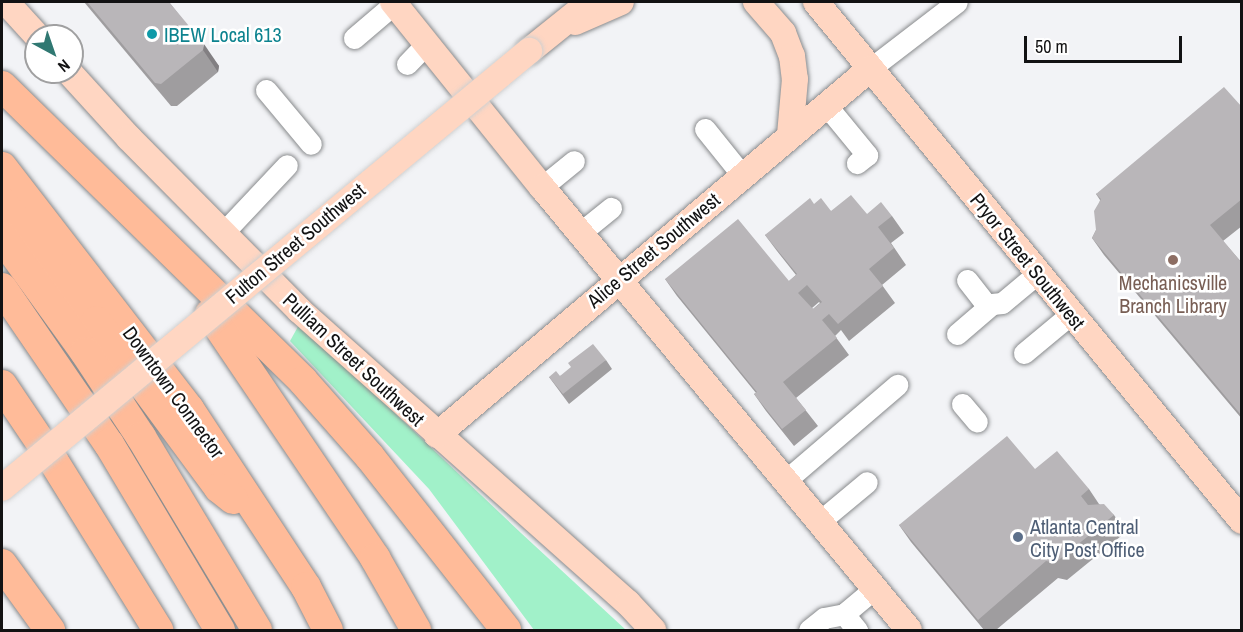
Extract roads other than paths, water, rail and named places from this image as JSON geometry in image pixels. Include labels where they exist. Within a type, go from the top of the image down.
[{"type":"highway","points":[[2,86],[303,381],[410,507],[506,630]]},
{"type":"highway","name":"Downtown Connector","points":[[2,167],[189,409],[306,587],[328,630]]},
{"type":"highway","points":[[2,202],[96,321],[219,488],[262,520]]},
{"type":"highway","points":[[5,241],[85,352],[141,437],[257,630]]},
{"type":"highway","points":[[2,288],[109,444],[220,630]]},
{"type":"highway","points":[[210,314],[375,558],[416,630]]},
{"type":"highway","points":[[2,385],[54,462],[158,630]]},
{"type":"highway","points":[[410,507],[484,630]]},
{"type":"highway","points":[[2,564],[50,630]]},
{"type":"main road","points":[[6,2],[26,24]]},
{"type":"main road","points":[[394,2],[617,279],[909,630]]},
{"type":"main road","name":"Fulton Street Southwest","points":[[2,488],[590,2]]},
{"type":"main road","points":[[555,30],[621,2]]},
{"type":"main road","points":[[756,2],[783,33],[792,56],[795,79],[790,135]]},
{"type":"main road","name":"Pryor Street Southwest","points":[[816,2],[1242,521]]},
{"type":"main road","name":"Alice Street Southwest","points":[[437,435],[617,279],[871,68]]},
{"type":"main road","name":"Pulliam Street Southwest","points":[[80,84],[299,310],[628,603],[653,630]]},
{"type":"main road","points":[[628,603],[663,630]]},
{"type":"lane","points":[[354,38],[394,2]]},
{"type":"lane","points":[[871,68],[957,2]]},
{"type":"lane","points":[[407,64],[427,43]]},
{"type":"lane","points":[[266,90],[311,144]]},
{"type":"lane","points":[[826,105],[867,155],[857,163]]},
{"type":"lane","points":[[705,129],[742,175]]},
{"type":"lane","points":[[542,187],[574,161]]},
{"type":"lane","points":[[223,233],[287,165]]},
{"type":"lane","points":[[580,233],[611,208]]},
{"type":"lane","points":[[957,334],[988,307],[1002,303],[1038,273]]},
{"type":"lane","points":[[967,280],[988,307]]},
{"type":"lane","points":[[1024,352],[1071,314]]},
{"type":"lane","points":[[785,481],[897,385]]},
{"type":"lane","points":[[962,404],[977,422]]},
{"type":"lane","points":[[819,522],[867,482]]},
{"type":"lane","points":[[809,630],[824,618],[851,622],[874,589]]},
{"type":"place","name":"IBEW Local 613","points":[[152,34]]},
{"type":"place","name":"Mechanicsville Branch Library","points":[[1173,260]]},
{"type":"place","name":"Atlanta Central City Post Office","points":[[1018,537]]}]
